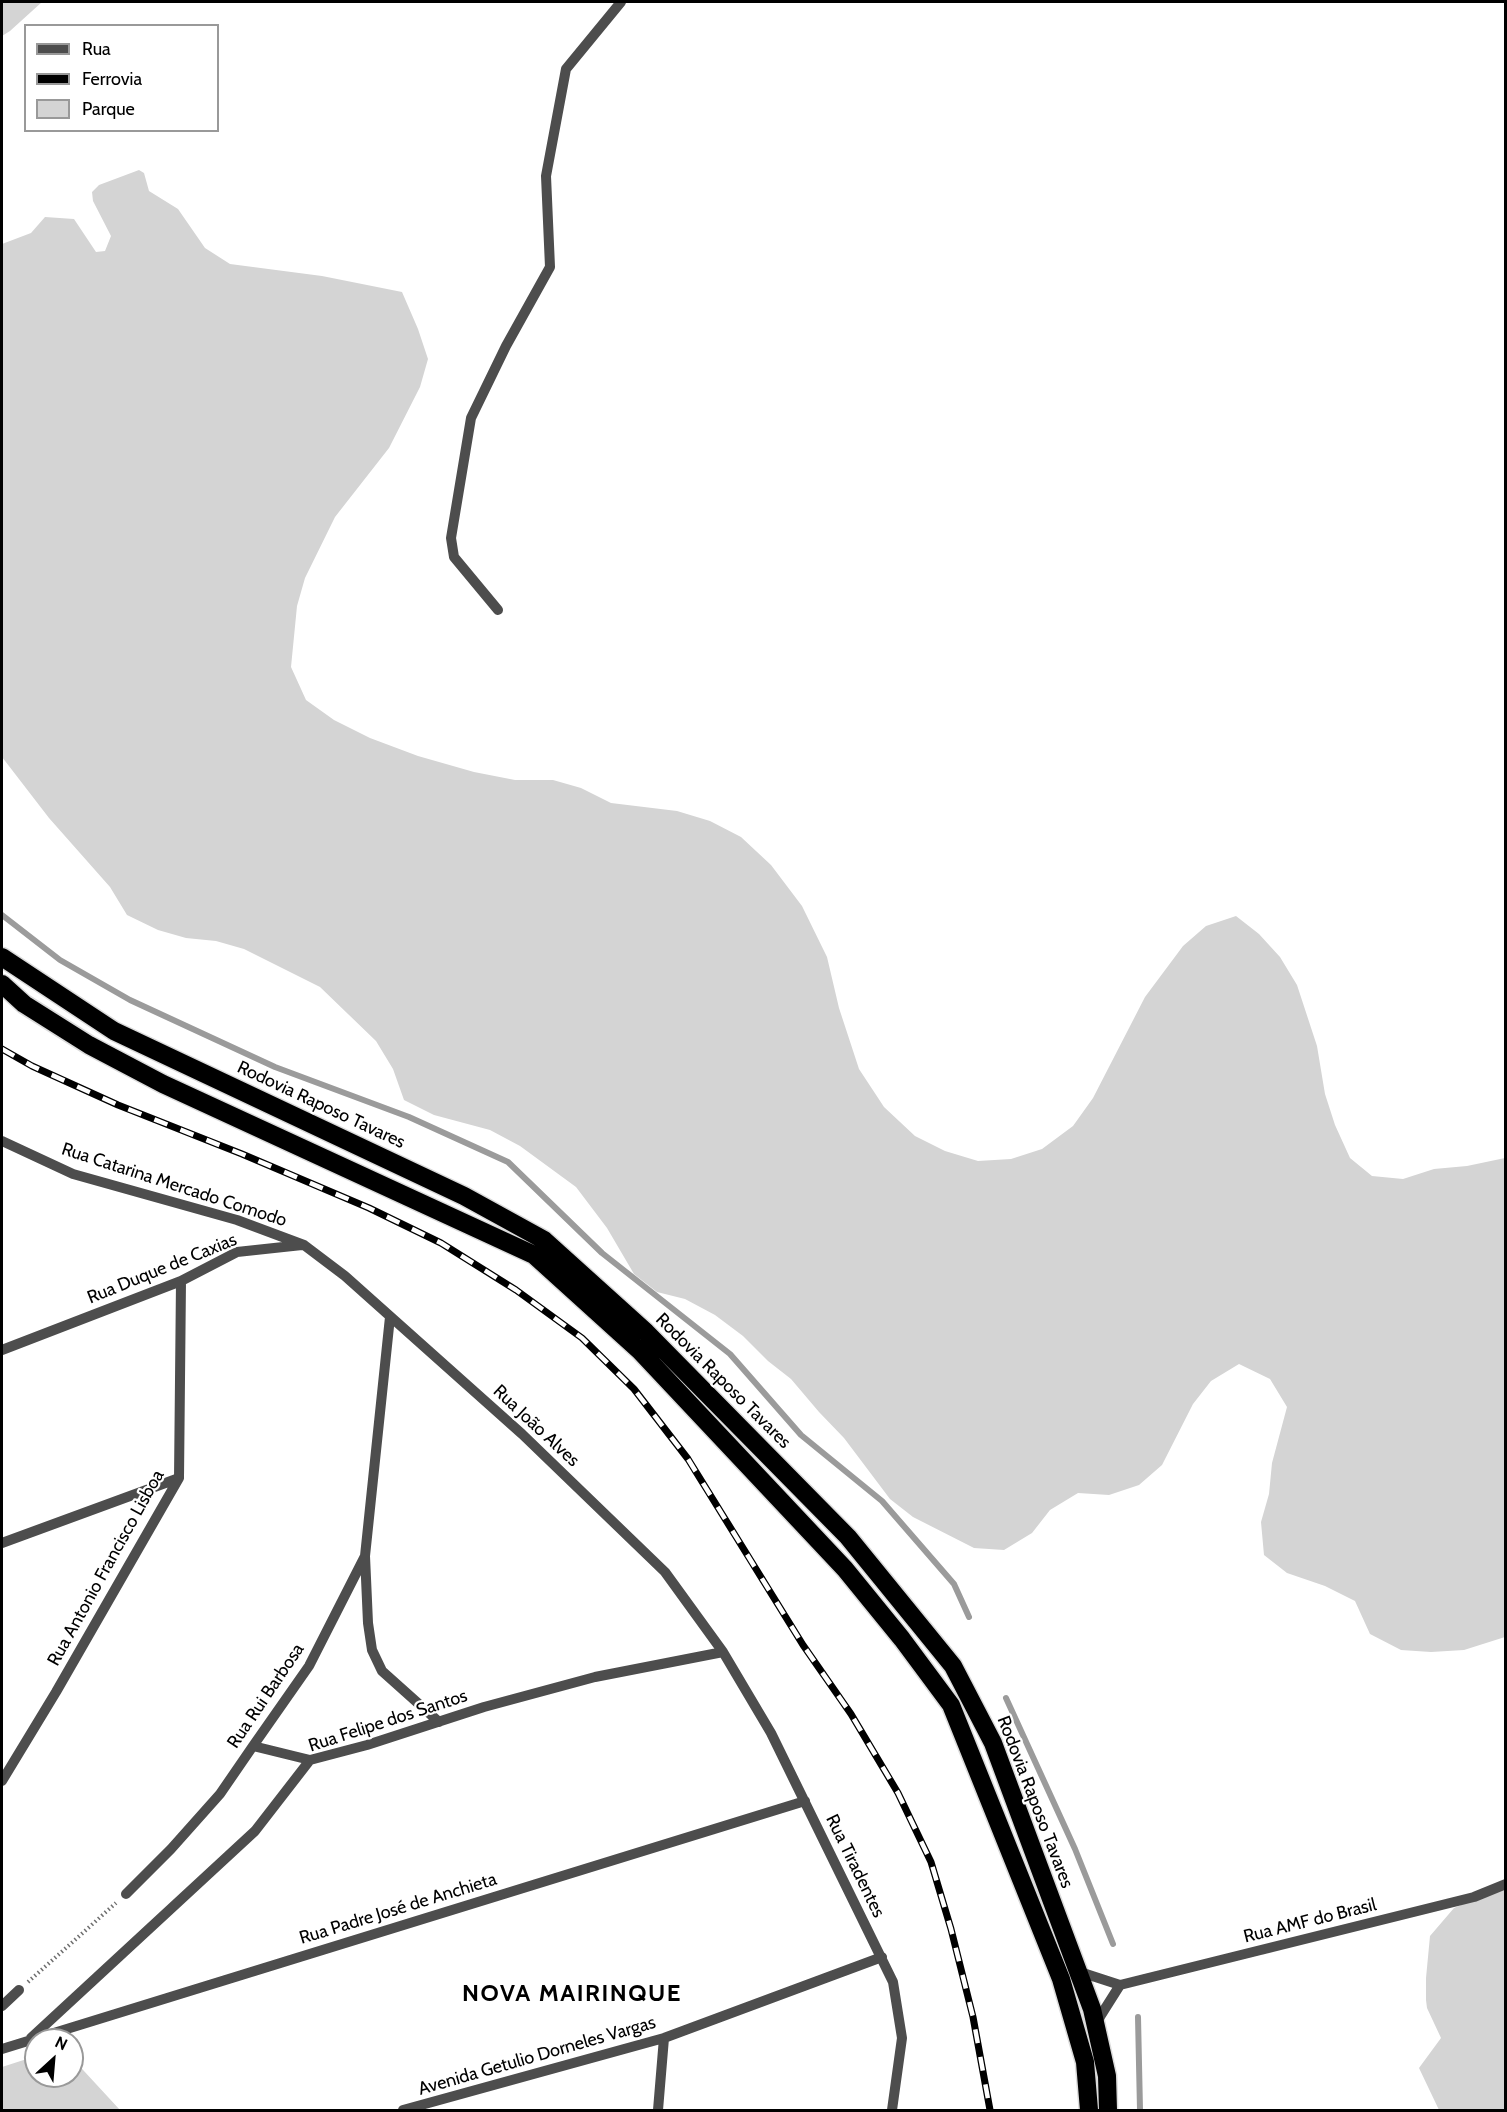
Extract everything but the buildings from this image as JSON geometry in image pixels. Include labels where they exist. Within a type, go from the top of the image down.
[{"type":"highway","name":"Rodovia Raposo Tavares","points":[[2,957],[114,1031],[464,1196],[544,1240],[646,1332],[848,1537],[953,1666],[993,1743],[1058,1920],[1080,1972],[1107,2076],[1108,2110]]},
{"type":"highway","name":"Rodovia Raposo Tavares","points":[[2,984],[24,1004],[89,1045],[163,1084],[534,1255],[639,1351],[845,1569],[902,1639],[951,1705],[1061,1979],[1085,2062],[1089,2110]]},
{"type":"street","points":[[498,610],[454,557],[451,538],[471,418],[506,346],[550,267],[546,176],[566,69],[621,2]]},
{"type":"street","name":"Rua Catarina Mercado Comodo","points":[[2,1141],[73,1174],[237,1220],[304,1245]]},
{"type":"street","name":"Rua Duque de Caxias","points":[[2,1350],[181,1281],[237,1252],[304,1245]]},
{"type":"street","name":"Rua João Alves","points":[[304,1245],[345,1276],[522,1434],[665,1572],[723,1652]]},
{"type":"street","name":"Rua Antonio Francisco Lisboa","points":[[2,1781],[56,1692],[178,1478],[181,1281]]},
{"type":"street","name":"Rua Rui Barbosa","points":[[126,1894],[171,1849],[220,1794],[254,1746],[309,1666],[365,1556],[390,1317]]},
{"type":"street","points":[[2,1543],[178,1478]]},
{"type":"street","points":[[365,1556],[368,1623],[372,1650],[382,1671],[439,1722]]},
{"type":"street","name":"Rua Felipe dos Santos","points":[[41,2028],[255,1831],[310,1760],[484,1707],[612,1673],[723,1652]]},
{"type":"street","name":"Rua Tiradentes","points":[[723,1652],[771,1733],[893,1982],[902,2038],[892,2110]]},
{"type":"street","points":[[254,1746],[310,1760]]},
{"type":"street","name":"Rua Padre José de Anchieta","points":[[69,2028],[805,1801]]},
{"type":"street","name":"Rua AMF do Brasil","points":[[1120,1985],[1474,1897],[1506,1884]]},
{"type":"street","name":"Avenida Getulio Dorneles Vargas","points":[[402,2110],[664,2038],[882,1957]]},
{"type":"street","points":[[1080,1972],[1120,1985],[1095,2024]]},
{"type":"street","points":[[2,2006],[19,1990]]},
{"type":"street","points":[[658,2110],[664,2038]]},
{"type":"street","name":"Rua Padre José de Anchieta","points":[[3,2051],[24,2042]]},
{"type":"path","points":[[19,1990],[126,1894]]},
{"type":"green space","points":[[2,2],[42,2],[2,36]]},
{"type":"green space","points":[[139,170],[144,173],[149,191],[178,209],[205,248],[230,264],[322,276],[402,292],[428,359],[420,387],[389,448],[335,517],[305,578],[297,606],[291,667],[306,700],[334,720],[370,738],[418,756],[474,772],[515,780],[553,780],[581,788],[611,803],[677,811],[710,821],[741,837],[771,865],[802,906],[827,957],[839,1008],[859,1069],[884,1107],[915,1136],[945,1151],[978,1161],[1011,1159],[1042,1149],[1073,1126],[1093,1098],[1145,997],[1183,946],[1206,926],[1236,916],[1259,934],[1280,957],[1297,985],[1317,1046],[1325,1094],[1335,1125],[1350,1158],[1372,1176],[1403,1179],[1434,1169],[1467,1166],[1505,1158],[1505,1637],[1464,1650],[1431,1652],[1401,1650],[1370,1634],[1355,1601],[1325,1586],[1287,1573],[1264,1555],[1261,1522],[1269,1494],[1272,1463],[1287,1407],[1270,1379],[1239,1364],[1211,1381],[1193,1404],[1162,1465],[1139,1485],[1109,1495],[1078,1493],[1050,1510],[1032,1533],[1004,1550],[974,1548],[913,1517],[890,1499],[844,1438],[791,1379],[768,1361],[743,1336],[715,1315],[685,1299],[657,1292],[634,1274],[607,1228],[576,1187],[520,1146],[490,1130],[434,1115],[404,1100],[393,1069],[376,1041],[320,987],[244,949],[158,930],[127,915],[110,887],[49,818],[2,757],[2,244],[31,233],[45,217],[74,219],[96,252],[105,251],[111,236],[93,201],[92,192],[99,185]]},
{"type":"green space","points":[[1505,1886],[1505,2110],[1439,2110],[1419,2068],[1441,2038],[1427,2008],[1426,2000],[1430,1936],[1454,1908]]},
{"type":"green space","points":[[24,2060],[24,2088],[84,2088],[84,2071],[120,2110],[2,2110],[2,2067]]},
{"type":"waterway","points":[[2,915],[60,960],[130,1000],[275,1067],[409,1117],[508,1162],[602,1253],[730,1354],[801,1435],[882,1501],[954,1584],[969,1617]]},
{"type":"waterway","points":[[1006,1698],[1075,1849],[1113,1944]]},
{"type":"waterway","points":[[1138,2017],[1140,2110]]},
{"type":"railway","points":[[2,1049],[32,1066],[118,1105],[369,1208],[441,1243],[516,1290],[582,1338],[634,1389],[688,1459],[803,1645],[851,1714],[898,1793],[931,1862],[951,1929],[973,2017],[990,2110]]},
{"type":"district","name":"NOVA MAIRINQUE","points":[[572,1994]]}]
